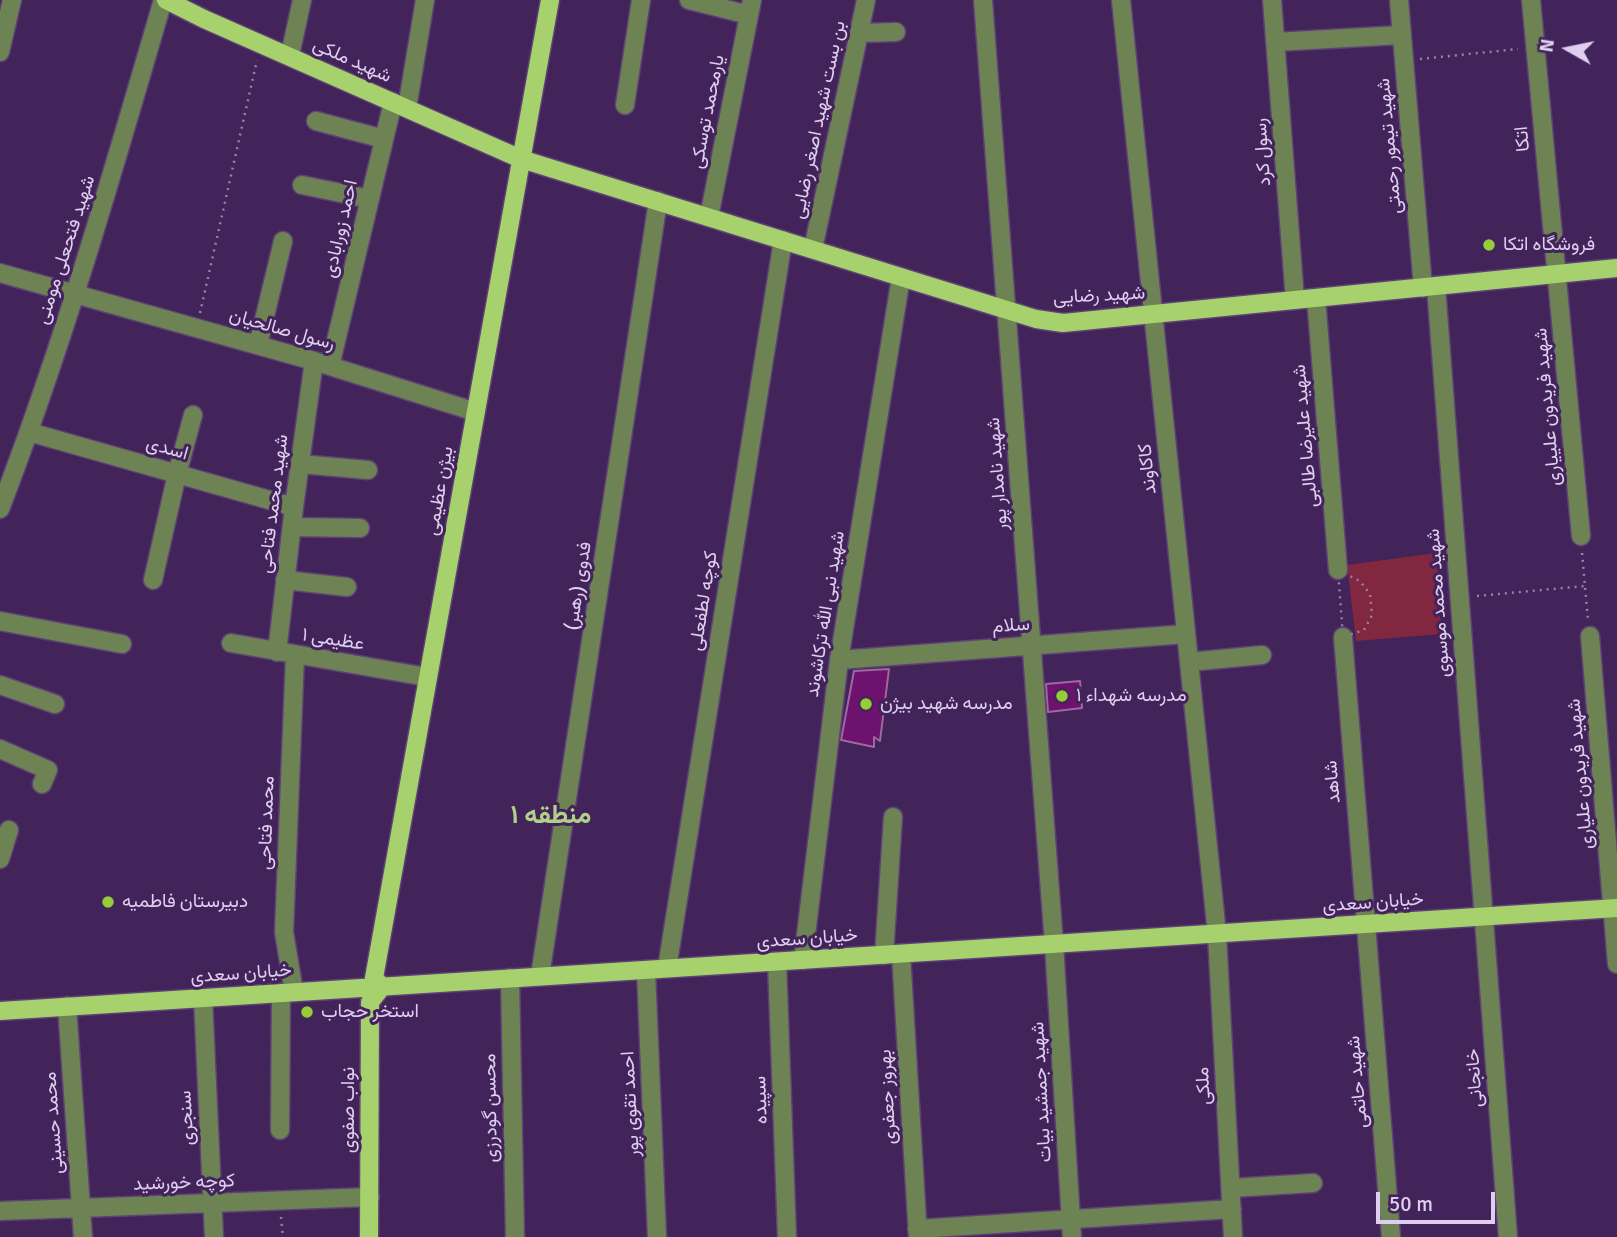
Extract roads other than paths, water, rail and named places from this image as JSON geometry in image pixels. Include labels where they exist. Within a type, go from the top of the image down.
[{"type":"main road","name":"شهید ملکی","points":[[165,0],[521,159]]},
{"type":"main road","name":"بیژن عظیمی","points":[[382,986],[374,978],[550,0]]},
{"type":"main road","name":"شهید رضایی","points":[[521,159],[1006,309],[1063,323],[1617,268]]},
{"type":"main road","name":"خیابان سعدی","points":[[0,1011],[1615,908]]},
{"type":"main road","name":"نواب صفوی","points":[[369,1237],[370,1002],[382,986]]},
{"type":"street","points":[[0,52],[12,0]]},
{"type":"street","name":"شهید فتحعلی مومنی","points":[[0,509],[29,432],[98,224],[165,0]]},
{"type":"street","points":[[290,55],[302,0]]},
{"type":"street","name":"احمد زورابادی","points":[[322,363],[370,199],[384,139],[400,105],[425,0]]},
{"type":"street","points":[[625,105],[642,0]]},
{"type":"street","points":[[689,0],[750,8]]},
{"type":"street","name":"بن بست شهید اصغر رضایی","points":[[813,249],[866,0]]},
{"type":"street","name":"شهید نامدار پور","points":[[983,0],[1054,944]]},
{"type":"street","name":"کاکاوند","points":[[1121,0],[1217,934]]},
{"type":"street","name":"رسول کرد","points":[[1272,0],[1295,300]]},
{"type":"street","name":"شهید تیمور رحمتی","points":[[1399,0],[1429,287]]},
{"type":"street","name":"اتکا","points":[[1531,0],[1556,274]]},
{"type":"street","name":"یارمحمد توسکی","points":[[709,217],[750,8]]},
{"type":"street","points":[[859,33],[896,32]]},
{"type":"street","points":[[1275,42],[1401,35]]},
{"type":"street","points":[[316,121],[384,139]]},
{"type":"street","points":[[302,185],[370,199]]},
{"type":"street","name":"فدوی (رهبر)","points":[[541,976],[659,201]]},
{"type":"street","name":"کوچه لطفعلی","points":[[667,968],[783,240]]},
{"type":"street","points":[[258,345],[283,241]]},
{"type":"street","name":"رسول صالحیان","points":[[0,273],[322,363],[476,412]]},
{"type":"street","name":"شهید فریدون علییاری","points":[[1556,274],[1581,536]]},
{"type":"street","name":"شهید نبی الله ترکاشوند","points":[[803,960],[839,660],[901,277]]},
{"type":"street","name":"شهید محمد موسوی","points":[[1429,287],[1460,598],[1484,917]]},
{"type":"street","name":"شهید علیرضا طالبی","points":[[1316,298],[1338,570]]},
{"type":"street","name":"شهید محمد فتاحی","points":[[286,653],[285,580],[294,507],[300,464],[322,363]]},
{"type":"street","points":[[153,580],[193,415]]},
{"type":"street","name":"اسدی","points":[[29,432],[294,507]]},
{"type":"street","points":[[300,464],[368,470]]},
{"type":"street","points":[[292,527],[360,528]]},
{"type":"street","points":[[285,580],[347,587]]},
{"type":"street","points":[[0,621],[122,644]]},
{"type":"street","name":"سلام","points":[[839,660],[1186,634]]},
{"type":"street","name":"شهید فریدون علیاری","points":[[1590,636],[1615,908],[1617,964]]},
{"type":"street","name":"شاهد","points":[[1343,637],[1366,924]]},
{"type":"street","name":"عظیمی ۱","points":[[232,643],[427,677]]},
{"type":"street","name":"محمد فتاحی","points":[[280,1130],[287,992],[284,932],[286,653]]},
{"type":"street","points":[[1189,662],[1262,655]]},
{"type":"street","points":[[0,685],[55,704]]},
{"type":"street","points":[[0,749],[48,770],[43,784]]},
{"type":"street","name":"بهروز جعفری","points":[[893,817],[892,954],[917,1233]]},
{"type":"street","points":[[0,859],[9,830]]},
{"type":"street","name":"خانجانی","points":[[1484,917],[1508,1237]]},
{"type":"street","name":"شهید حاتمی","points":[[1366,924],[1391,1237]]},
{"type":"street","name":"ملکی","points":[[1217,934],[1233,1237]]},
{"type":"street","name":"شهید جمشید بیات","points":[[1054,944],[1071,1228]]},
{"type":"street","name":"سپیده","points":[[777,962],[787,1237]]},
{"type":"street","name":"احمد تقوی پور","points":[[646,970],[657,1237]]},
{"type":"street","name":"محسن گودرزی","points":[[510,978],[515,1237]]},
{"type":"street","name":"سنجری","points":[[203,998],[214,1237]]},
{"type":"street","name":"محمد حسینی","points":[[67,1006],[83,1237]]},
{"type":"street","points":[[1231,1188],[1313,1183]]},
{"type":"street","name":"کوچه خورشید","points":[[0,1211],[370,1197]]},
{"type":"street","points":[[917,1233],[1071,1228],[1232,1209]]},
{"type":"place","name":"فروشگاه اتکا","points":[[1489,245]]},
{"type":"place","name":"مدرسه شهداء ۱","points":[[1062,696]]},
{"type":"place","name":"مدرسه شهید بیژن","points":[[866,704]]},
{"type":"place","name":"دبیرستان فاطمیه","points":[[108,902]]},
{"type":"place","name":"استخر حجاب","points":[[307,1012]]},
{"type":"district","name":"منطقه ۱","points":[[551,816]]}]
